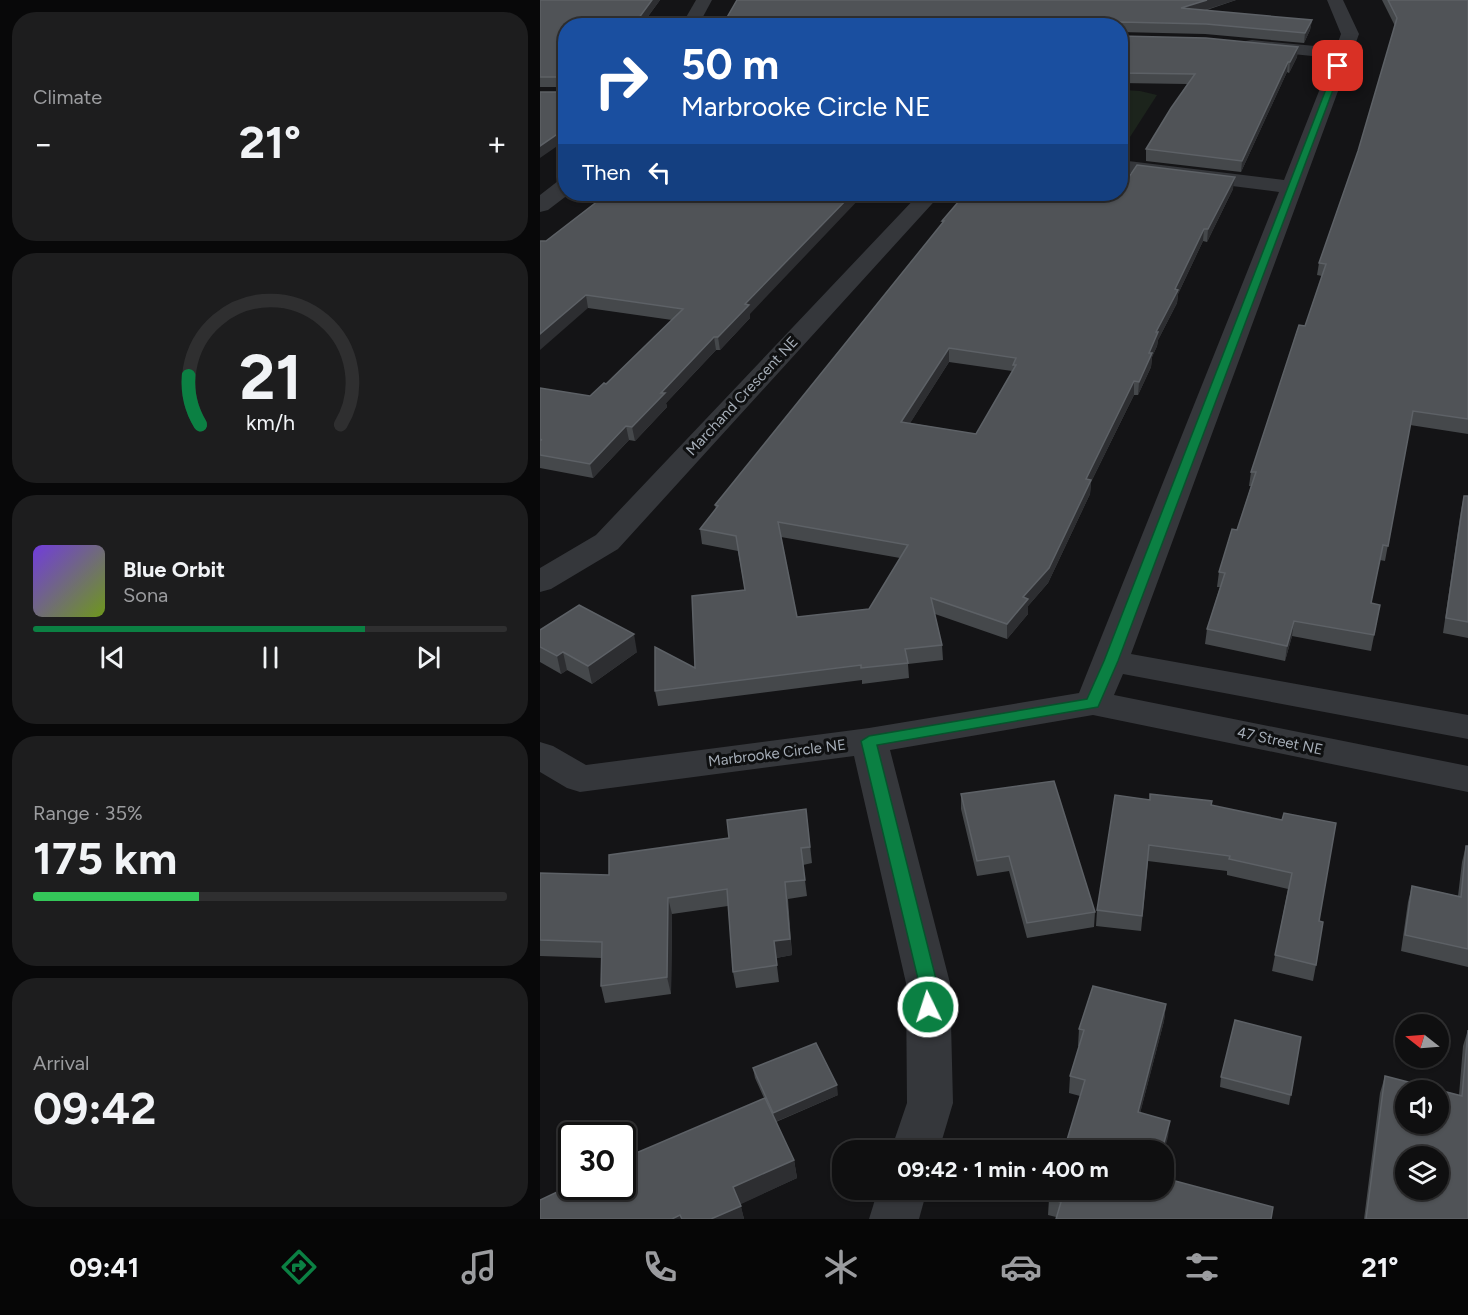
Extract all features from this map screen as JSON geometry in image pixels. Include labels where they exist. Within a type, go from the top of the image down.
[{"type":"street","points":[[694,18],[704,0]]},
{"type":"street","points":[[1093,703],[1350,34],[1335,0]]},
{"type":"street","points":[[1240,44],[1343,54]]},
{"type":"street","points":[[1128,167],[1292,187]]},
{"type":"street","points":[[540,205],[558,192]]},
{"type":"street","name":"Marchand Crescent NE","points":[[540,582],[607,542],[924,201]]},
{"type":"street","points":[[1111,661],[1468,727]]},
{"type":"street","name":"Marbrooke Circle NE","points":[[540,755],[580,779],[869,741],[1093,703]]},
{"type":"street","name":"47 Street NE","points":[[1093,703],[1468,779]]},
{"type":"street","points":[[869,741],[928,983],[930,1103],[918,1140]]},
{"type":"street","points":[[894,1219],[900,1200]]},
{"type":"shaded area","points":[[1128,90],[1157,95],[1128,140]]},
{"type":"building","points":[[540,0],[652,0],[639,18],[558,18],[558,77],[540,77]]},
{"type":"building","points":[[737,0],[1207,0],[1181,8],[1312,20],[1305,33],[1206,24],[1128,22],[1128,18],[727,18]]},
{"type":"building","points":[[1388,0],[1468,0],[1468,419],[1413,411],[1388,546],[1383,545],[1371,603],[1380,605],[1374,635],[1294,621],[1287,646],[1207,629],[1225,573],[1219,572],[1232,529],[1237,530],[1256,472],[1251,472],[1299,325],[1305,326],[1326,264],[1319,263],[1358,151],[1397,18]]},
{"type":"building","points":[[1128,36],[1206,38],[1298,47],[1288,62],[1242,161],[1146,149],[1195,74],[1128,73]]},
{"type":"building","points":[[540,92],[558,92],[558,134],[540,146]]},
{"type":"building","points":[[1137,165],[1235,177],[1208,229],[1204,229],[1175,289],[1178,290],[1156,332],[1158,332],[1149,353],[1152,353],[1139,382],[1134,381],[1086,479],[1091,480],[1049,568],[1023,597],[1028,599],[1007,624],[931,598],[942,645],[905,649],[908,663],[861,668],[861,665],[655,691],[655,647],[695,668],[692,596],[745,590],[736,536],[700,529],[718,506],[715,505],[944,221],[942,221],[959,201],[1128,201],[1128,178]],"holes":[[[949,348],[1016,358],[1013,365],[1016,365],[976,434],[901,422]],[[778,522],[908,545],[869,609],[797,617]]]},
{"type":"building","points":[[598,201],[845,201],[745,304],[749,305],[718,337],[714,337],[661,393],[665,393],[632,427],[626,426],[590,464],[540,455],[540,440],[542,440],[540,439],[540,388],[590,396],[604,383],[606,384],[683,309],[586,295],[540,334],[540,241],[546,241]]},
{"type":"building","points":[[1464,496],[1468,496],[1468,622],[1446,618]]},
{"type":"building","points":[[579,605],[634,634],[588,666],[563,652],[557,656],[540,647],[540,630]]},
{"type":"building","points":[[1054,781],[1095,912],[1027,923],[1009,856],[977,861],[961,794]]},
{"type":"building","points":[[1150,794],[1212,801],[1211,805],[1282,820],[1284,813],[1336,823],[1319,921],[1323,922],[1316,965],[1275,955],[1292,873],[1229,859],[1230,856],[1149,845],[1142,916],[1097,910],[1115,795],[1150,800]]},
{"type":"building","points":[[806,809],[810,847],[801,848],[805,880],[785,882],[790,939],[774,941],[777,965],[733,972],[727,889],[668,898],[667,977],[601,986],[602,942],[540,940],[540,873],[609,875],[609,855],[729,838],[727,820]]},
{"type":"building","points":[[1466,846],[1468,846],[1468,949],[1405,935],[1412,886],[1461,897]]},
{"type":"building","points":[[1093,986],[1166,1004],[1138,1112],[1170,1121],[1165,1140],[1067,1140],[1085,1080],[1070,1076],[1084,1030],[1079,1029]]},
{"type":"building","points":[[1235,1020],[1301,1037],[1291,1095],[1221,1077]]},
{"type":"building","points":[[1468,1030],[1468,1219],[1366,1219],[1385,1076],[1400,1080],[1395,1080],[1395,1134],[1449,1134],[1449,1093],[1462,1096]]},
{"type":"building","points":[[816,1043],[837,1085],[773,1113],[753,1068]]},
{"type":"building","points":[[765,1098],[794,1160],[733,1187],[741,1206],[711,1219],[682,1219],[680,1215],[672,1219],[540,1219],[540,1200],[558,1192],[558,1200],[636,1200],[636,1153]]},
{"type":"building","points":[[1174,1181],[1273,1207],[1271,1219],[1056,1219],[1061,1202],[1053,1200],[1174,1200]]},
{"type":"route","points":[[928,1007],[928,983],[869,741],[1093,703],[1338,66]]}]
